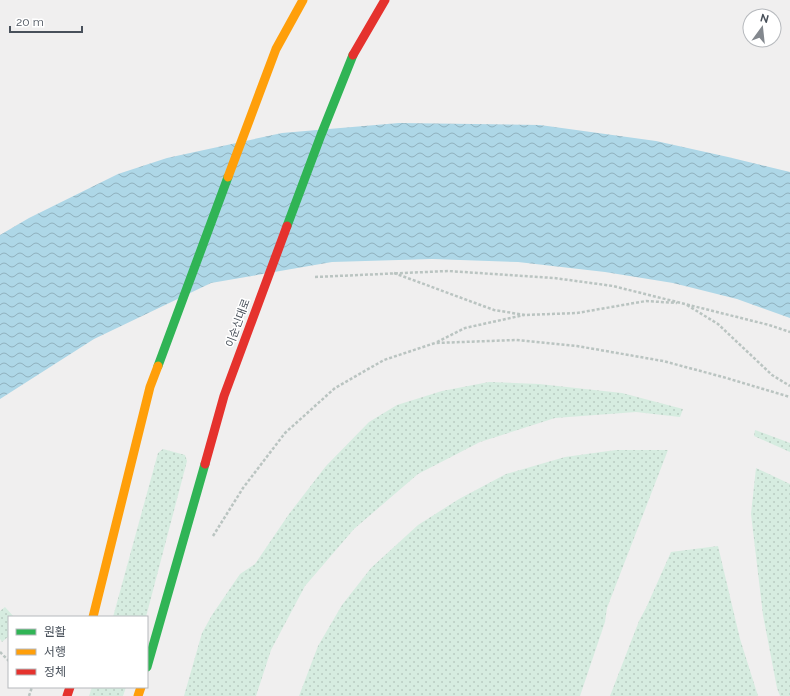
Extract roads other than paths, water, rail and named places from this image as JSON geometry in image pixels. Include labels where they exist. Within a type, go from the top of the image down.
[{"type":"street","points":[[93,616],[150,387],[276,49],[303,0]]},
{"type":"street","name":"이순신대로","points":[[148,663],[224,396],[321,135],[354,53],[385,0]]},
{"type":"water","points":[[399,123],[540,125],[656,141],[790,172],[790,318],[737,299],[673,283],[605,272],[518,262],[432,259],[332,262],[211,283],[94,339],[0,399],[0,235],[29,218],[118,174],[167,158],[282,133]]}]
